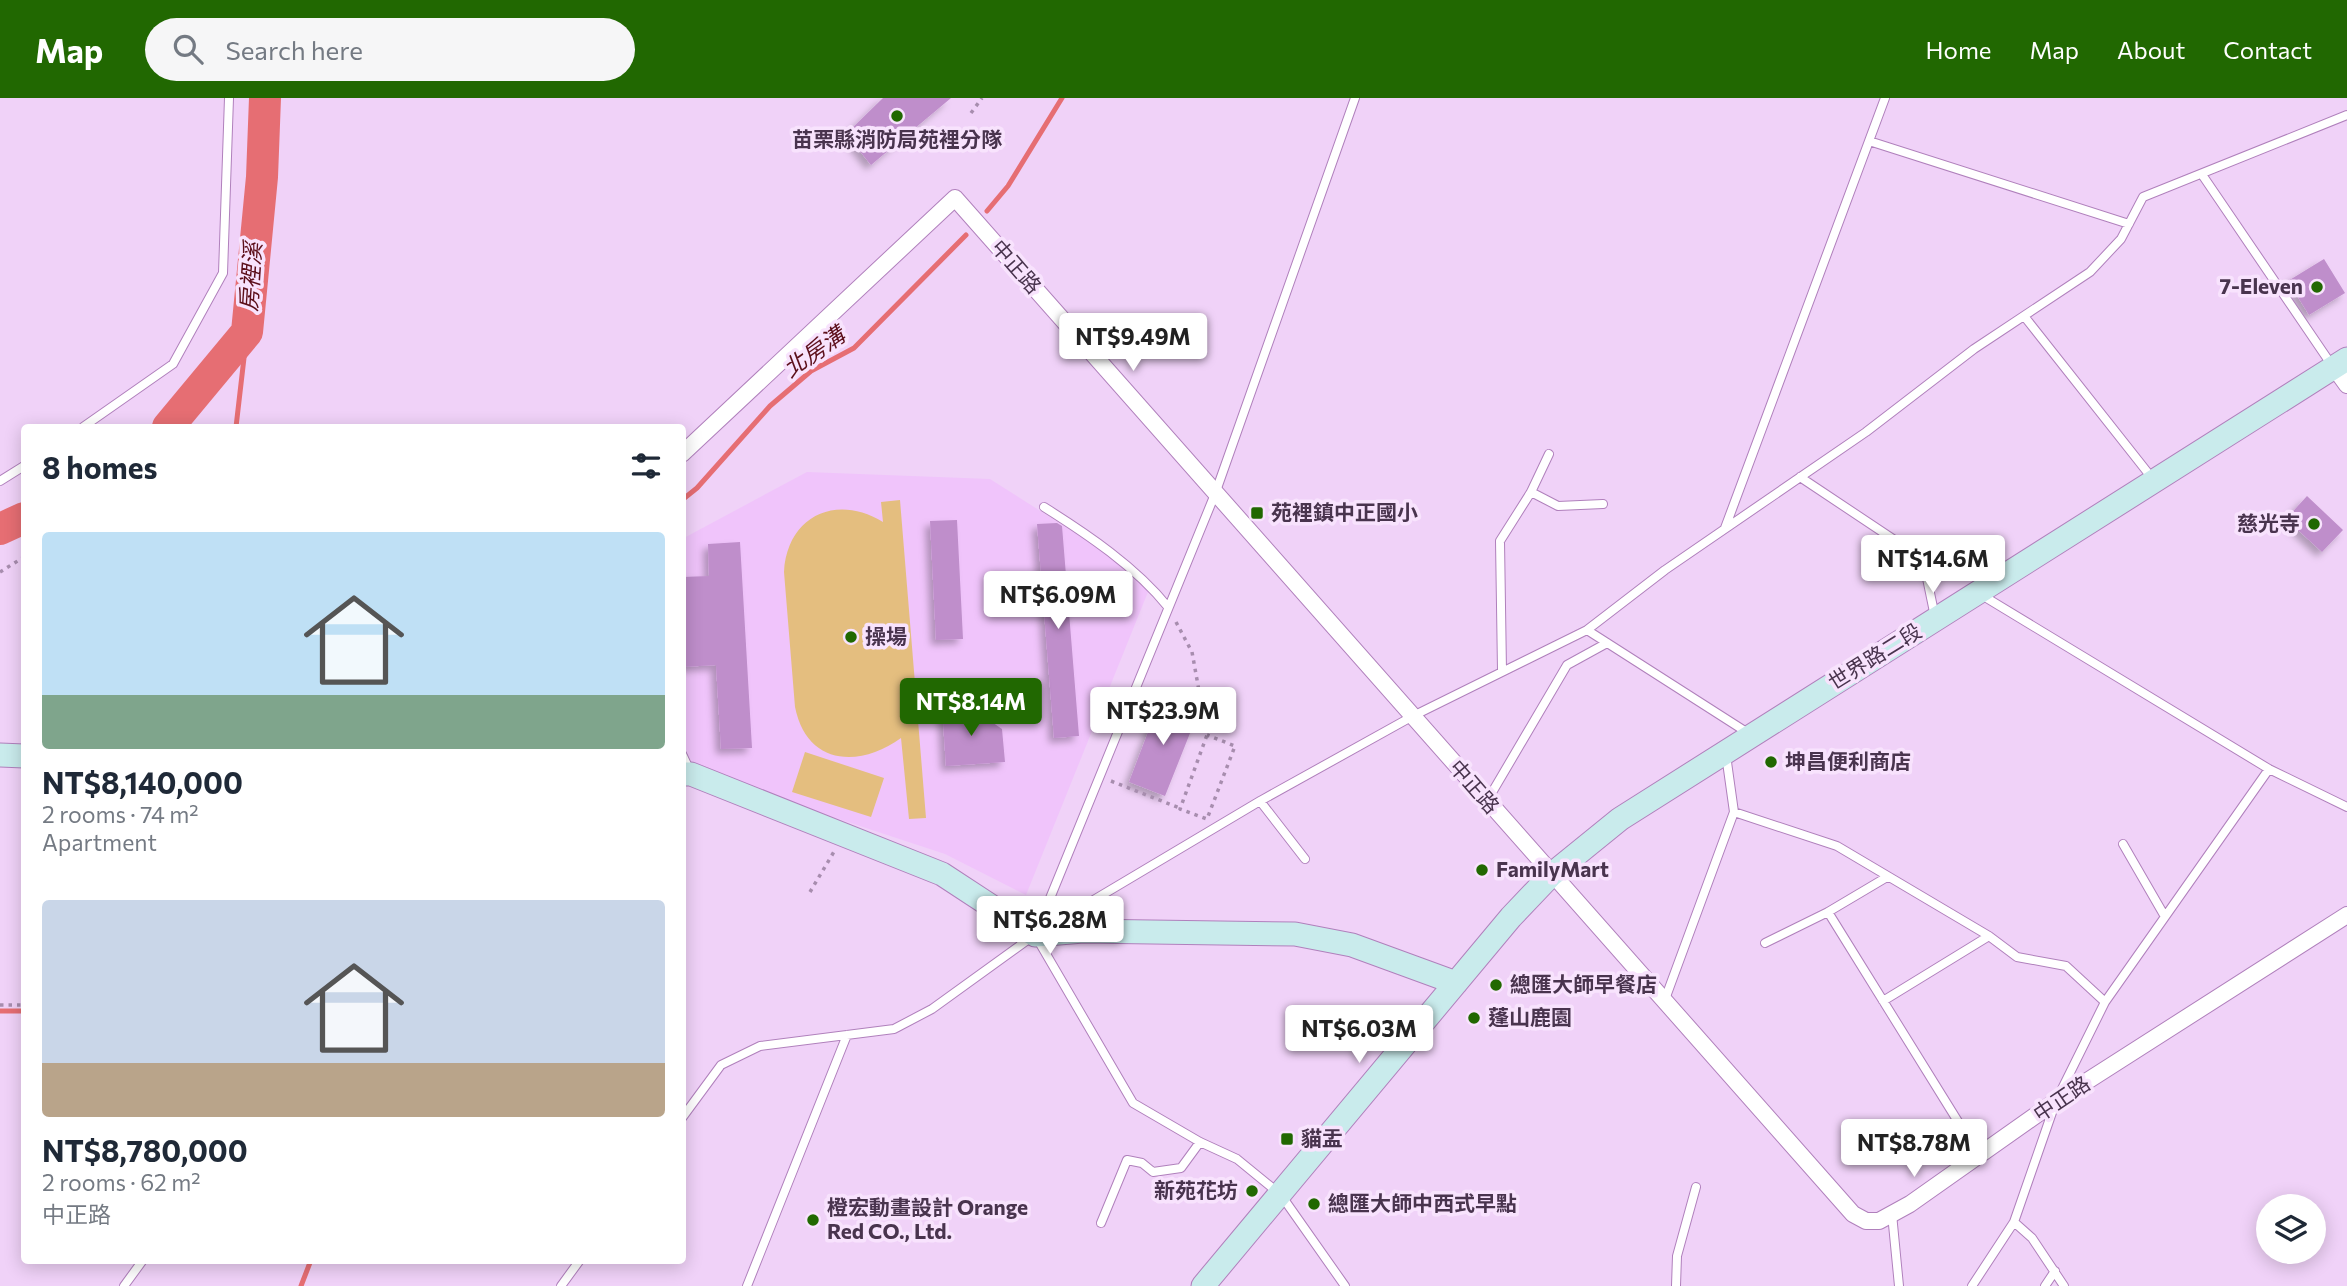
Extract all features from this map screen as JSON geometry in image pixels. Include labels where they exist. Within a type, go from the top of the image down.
[{"type":"main road","name":"世界路二段","points":[[1203,1286],[1244,1233],[1280,1195],[1456,983],[1551,875],[1620,819],[2154,481],[2342,370]]},
{"type":"main road","points":[[0,755],[21,756]]},
{"type":"main road","points":[[686,767],[942,874],[1035,935],[1083,931],[1295,934],[1352,944],[1456,983]]},
{"type":"street","name":"中正路","points":[[686,450],[955,198],[1663,1003],[1853,1214],[1866,1221],[1879,1221],[1892,1214],[1980,1157],[2056,1101],[2347,915]]},
{"type":"lane","points":[[87,424],[173,364],[223,273],[229,98]]},
{"type":"lane","points":[[1035,935],[1215,494],[1355,98]]},
{"type":"lane","points":[[1725,529],[1885,98]]},
{"type":"lane","points":[[686,1112],[720,1065],[760,1046],[894,1029],[932,1009],[1035,935],[1260,801],[1413,716],[1587,630],[2024,316],[2091,272],[2121,239],[2143,197],[2203,176],[2347,115]]},
{"type":"lane","points":[[1869,141],[2129,224]]},
{"type":"lane","points":[[2203,176],[2342,370]]},
{"type":"lane","points":[[2024,316],[2154,481]]},
{"type":"lane","points":[[1502,671],[1500,541],[1531,492],[1549,454]]},
{"type":"lane","points":[[0,481],[21,468]]},
{"type":"lane","points":[[1800,477],[1923,559],[1936,619]]},
{"type":"lane","points":[[1531,492],[1558,506],[1603,504]]},
{"type":"lane","points":[[1044,507],[1097,544],[1156,592],[1168,607]]},
{"type":"lane","points":[[1978,593],[2269,769],[2347,807]]},
{"type":"lane","points":[[1587,630],[1751,735]]},
{"type":"lane","points":[[1486,802],[1567,665],[1607,643]]},
{"type":"lane","points":[[1663,1003],[1734,812],[1725,752]]},
{"type":"lane","points":[[1972,1286],[2014,1222],[2056,1101],[2105,1002],[2269,769]]},
{"type":"lane","points":[[1260,801],[1305,859]]},
{"type":"lane","points":[[1734,812],[1837,846],[1989,936],[2017,957],[2066,966],[2105,1002]]},
{"type":"lane","points":[[2123,844],[2164,915]]},
{"type":"lane","points":[[1765,943],[1828,912],[1887,877]]},
{"type":"lane","points":[[1828,912],[1980,1157]]},
{"type":"lane","points":[[1035,935],[1133,1103],[1200,1142],[1237,1158],[1280,1195],[1345,1286]]},
{"type":"lane","points":[[1883,1001],[1989,936]]},
{"type":"lane","points":[[747,1286],[847,1035]]},
{"type":"lane","points":[[1101,1223],[1127,1160],[1142,1163],[1153,1172],[1181,1168],[1200,1142]]},
{"type":"lane","points":[[1676,1286],[1677,1256],[1696,1187]]},
{"type":"lane","points":[[1892,1214],[1899,1286]]},
{"type":"lane","points":[[2014,1222],[2032,1238],[2064,1286]]},
{"type":"lane","points":[[124,1286],[140,1264]]},
{"type":"lane","points":[[561,1286],[577,1264]]},
{"type":"lane","points":[[2045,1286],[2055,1271]]},
{"type":"path","points":[[971,113],[982,98]]},
{"type":"path","points":[[0,572],[21,560]]},
{"type":"path","points":[[1168,607],[1192,652],[1207,735],[1180,809]]},
{"type":"path","points":[[1099,777],[1207,819],[1235,747],[1207,735]]},
{"type":"path","points":[[810,892],[845,834]]},
{"type":"path","points":[[0,1005],[21,1005]]},
{"type":"shaded area","points":[[807,472],[990,479],[1152,582],[1026,895],[945,854],[696,772],[686,750],[686,537]]},
{"type":"shaded area","points":[[900,500],[926,818],[909,819],[901,738],[869,754],[837,756],[823,751],[801,727],[795,707],[784,572],[787,553],[794,536],[804,524],[817,515],[832,510],[848,510],[883,522],[881,502]]},
{"type":"shaded area","points":[[805,752],[884,778],[871,817],[792,792]]},
{"type":"building","name":"苗栗縣消防局苑裡分隊","points":[[883,98],[951,98],[871,165],[846,134]]},
{"type":"building","name":"7-Eleven","points":[[2324,259],[2345,293],[2309,315],[2288,281]]},
{"type":"building","name":"慈光寺","points":[[2307,496],[2343,530],[2322,552],[2286,519]]},
{"type":"building","points":[[957,520],[963,639],[936,640],[930,521]]},
{"type":"building","points":[[1057,523],[1062,526],[1079,736],[1054,738],[1037,524]]},
{"type":"building","points":[[740,542],[752,748],[721,749],[716,665],[686,667],[686,577],[709,576],[708,544]]},
{"type":"building","points":[[1161,698],[1198,713],[1165,796],[1129,782]]},
{"type":"building","points":[[967,705],[1002,729],[1005,762],[946,766],[942,707]]},
{"type":"waterway","name":"房裡溪","points":[[170,424],[247,332],[262,177],[265,98]]},
{"type":"waterway","name":"北房溝","points":[[987,211],[1008,186],[1062,98]]},
{"type":"waterway","name":"北房溝","points":[[686,497],[770,406],[811,371],[854,348],[966,235]]},
{"type":"waterway","points":[[236,424],[247,332]]},
{"type":"waterway","name":"房裡溪","points":[[0,529],[21,519]]},
{"type":"waterway","points":[[0,1011],[21,1011]]},
{"type":"waterway","points":[[301,1286],[309,1264]]},
{"type":"place","name":"苗栗縣消防局苑裡分隊","points":[[897,116]]},
{"type":"place","name":"7-Eleven","points":[[2317,287]]},
{"type":"place","name":"苑裡鎮中正國小","points":[[1257,513]]},
{"type":"place","name":"慈光寺","points":[[2314,524]]},
{"type":"place","name":"操場","points":[[851,637]]},
{"type":"place","name":"坤昌便利商店","points":[[1771,762]]},
{"type":"place","name":"FamilyMart","points":[[1482,870]]},
{"type":"place","name":"總匯大師早餐店","points":[[1496,985]]},
{"type":"place","name":"蓬山鹿園","points":[[1474,1018]]},
{"type":"place","name":"貓盂","points":[[1287,1139]]},
{"type":"place","name":"新苑花坊","points":[[1252,1191]]},
{"type":"place","name":"總匯大師中西式早點","points":[[1314,1204]]},
{"type":"place","name":"橙宏動畫設計 Orange Red CO., Ltd.","points":[[813,1220]]}]
